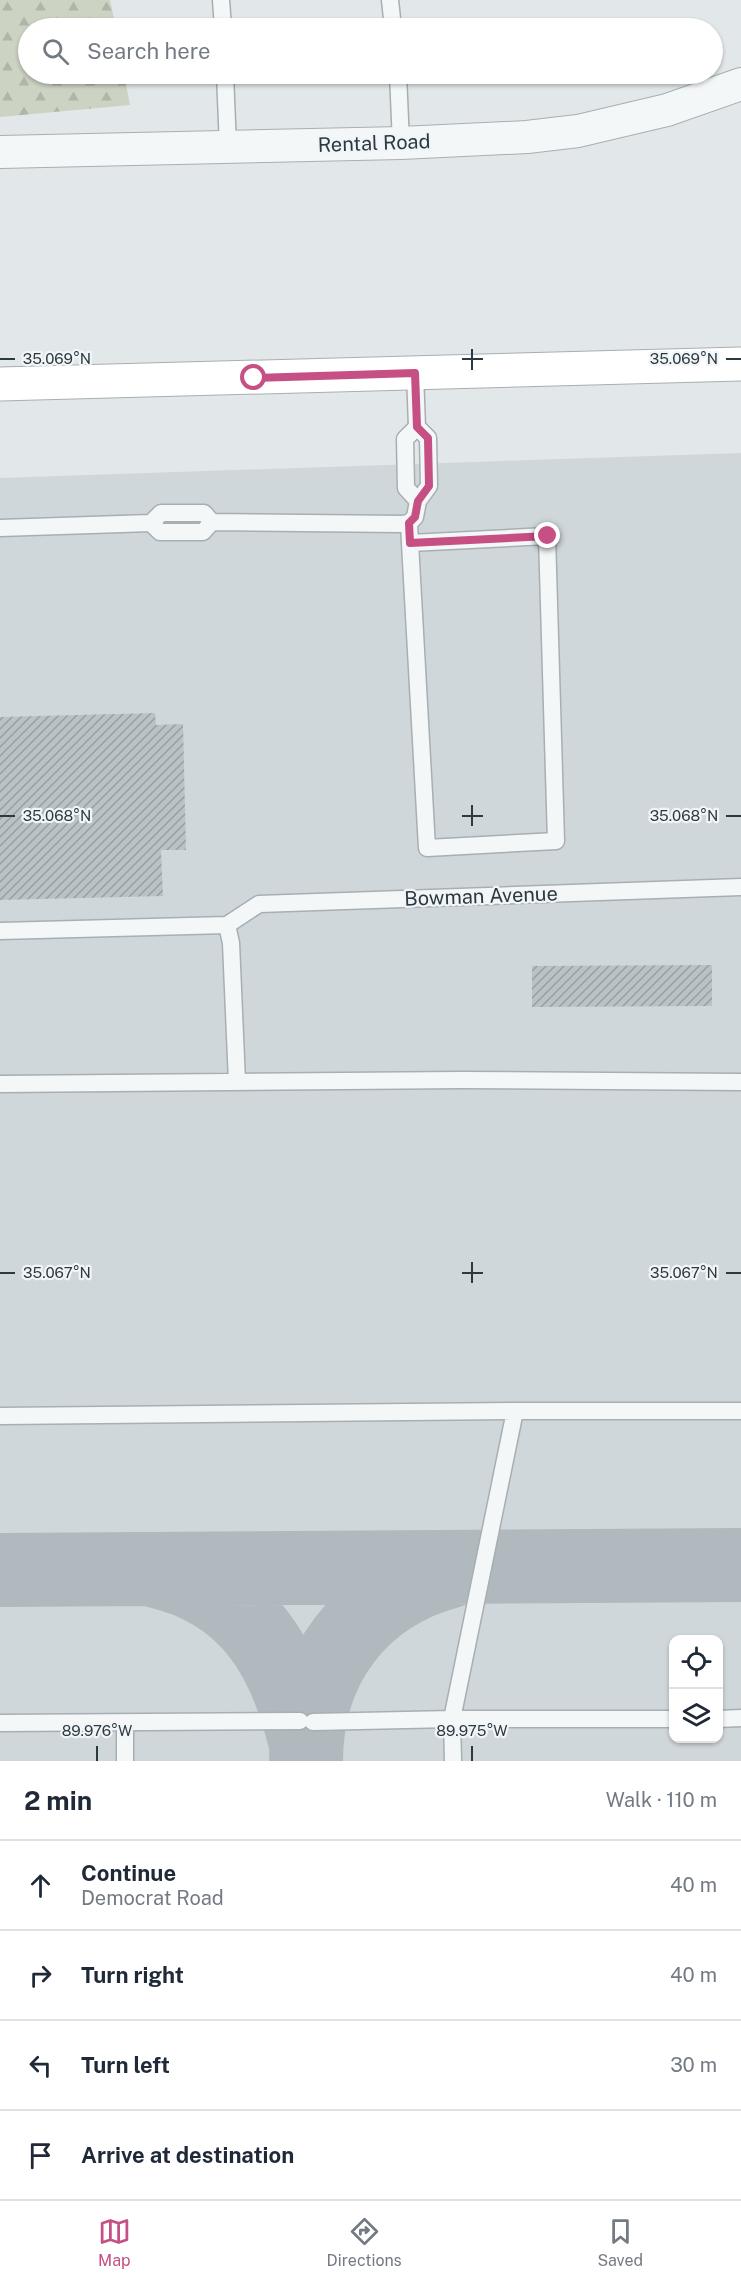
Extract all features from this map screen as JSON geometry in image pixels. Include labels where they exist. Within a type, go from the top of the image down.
[{"type":"main road","points":[[0,384],[741,364]]},
{"type":"street","name":"Rental Road","points":[[0,152],[401,143],[527,137],[578,131],[667,110],[741,84]]},
{"type":"lane","points":[[221,0],[222,18]]},
{"type":"lane","points":[[390,0],[392,18]]},
{"type":"lane","points":[[225,84],[228,147]]},
{"type":"lane","points":[[398,84],[401,143]]},
{"type":"lane","points":[[0,528],[151,523],[161,513],[204,513],[212,522],[409,523],[415,517],[418,501],[429,486],[428,438],[417,427],[415,373]]},
{"type":"lane","points":[[417,427],[405,439],[405,467],[406,488],[418,501]]},
{"type":"lane","points":[[409,523],[410,543],[427,848],[556,841],[548,536],[410,543]]},
{"type":"lane","name":"Bowman Avenue","points":[[227,925],[259,904],[741,887]]},
{"type":"lane","points":[[0,931],[227,925],[231,943],[237,1082]]},
{"type":"lane","points":[[0,1084],[460,1080],[741,1082]]},
{"type":"lane","points":[[453,1761],[452,1719],[515,1411]]},
{"type":"lane","points":[[0,1416],[741,1411]]},
{"type":"lane","points":[[723,1719],[741,1718]]},
{"type":"lane","points":[[0,1723],[669,1719]]},
{"type":"lane","points":[[125,1724],[125,1761]]},
{"type":"shaded area","points":[[741,453],[741,1761],[0,1761],[0,478]]},
{"type":"green space","points":[[0,0],[110,0],[114,18],[18,18],[18,84],[126,84],[130,105],[0,117]]},
{"type":"building","points":[[155,713],[156,725],[183,724],[186,850],[161,850],[163,896],[0,900],[0,717]]},
{"type":"building","points":[[712,965],[712,1006],[532,1007],[532,966]]},
{"type":"taxiway","points":[[0,1570],[741,1565]]},
{"type":"taxiway","points":[[156,1571],[188,1581],[215,1595],[239,1613],[258,1634],[274,1657],[287,1684],[306,1744]]},
{"type":"taxiway","points":[[306,1761],[308,1727],[316,1695],[328,1666],[344,1640],[365,1617],[390,1598],[419,1582],[451,1571]]},
{"type":"route","points":[[254,378],[415,373],[417,427],[428,438],[429,486],[418,501],[415,517],[409,523],[410,543],[548,536]]}]
